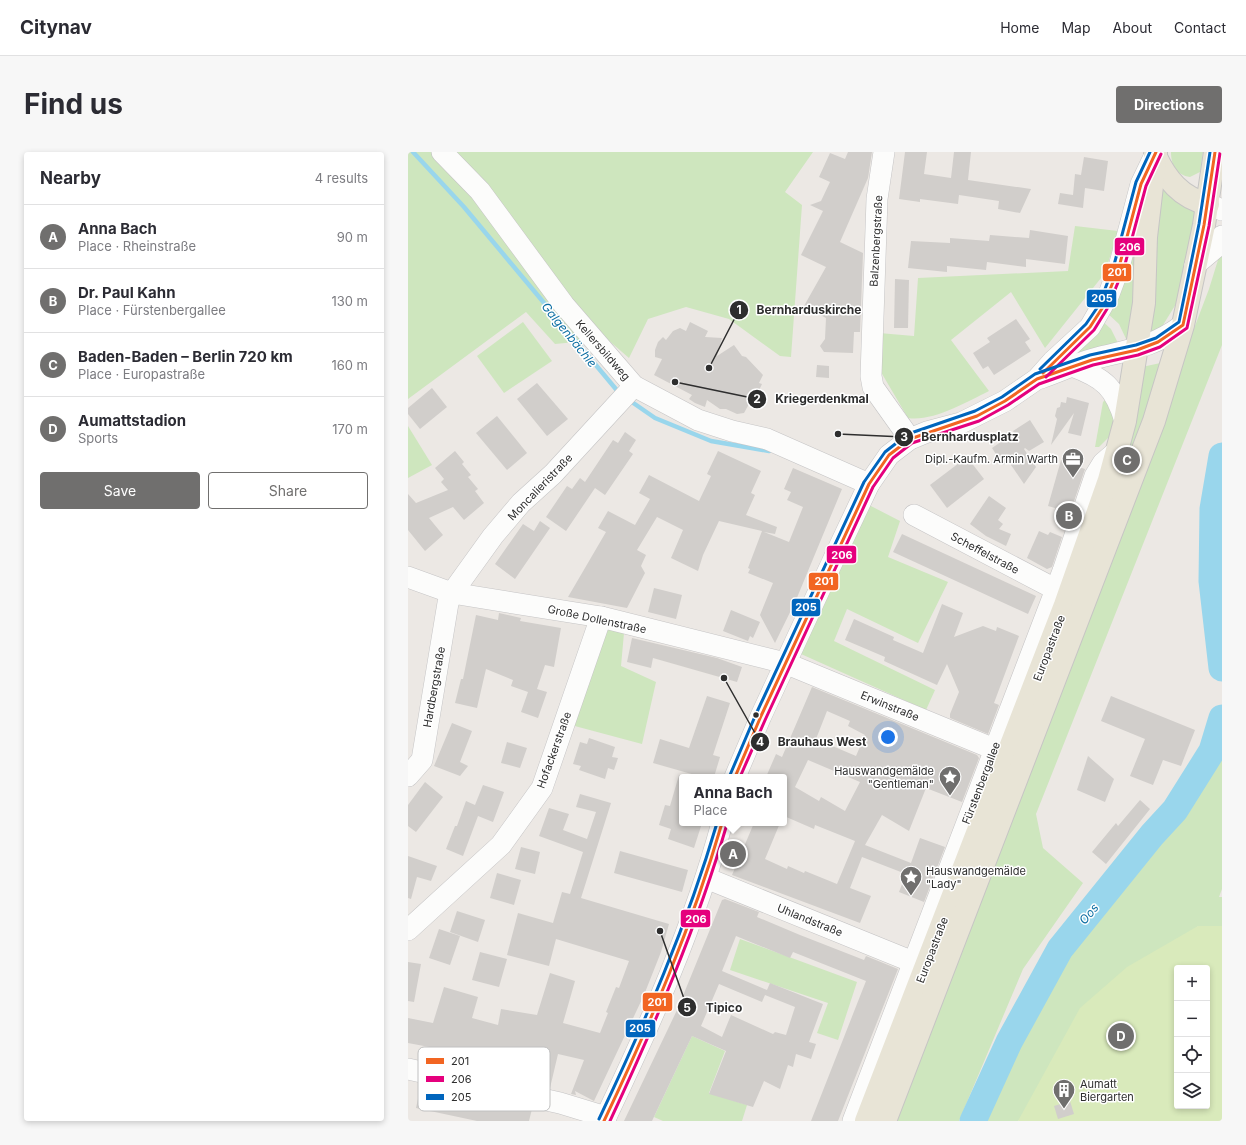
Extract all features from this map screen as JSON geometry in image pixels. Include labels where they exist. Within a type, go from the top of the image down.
[{"type":"main road","points":[[1156,153],[1170,181],[1181,192],[1191,199],[1215,207]]},
{"type":"main road","name":"Europastraße","points":[[866,1121],[1065,606],[1092,531],[1117,451],[1125,420],[1144,303],[1146,237],[1156,153]]},
{"type":"main road","points":[[1170,181],[1181,184],[1191,183],[1206,177],[1214,162]]},
{"type":"main road","name":"Europastraße","points":[[885,1121],[1154,421],[1183,325],[1195,265],[1215,207],[1214,162]]},
{"type":"street","name":"Kellersbildweg","points":[[442,152],[480,191],[627,394],[732,431],[767,439],[870,484]]},
{"type":"street","name":"Balzenbergstraße","points":[[884,152],[877,199],[871,376],[873,387],[910,439]]},
{"type":"street","points":[[1037,379],[1053,361],[1090,327],[1103,307],[1119,268],[1141,184],[1156,153]]},
{"type":"street","points":[[1195,265],[1214,249],[1222,236]]},
{"type":"street","points":[[736,774],[785,663],[870,484],[889,455],[910,439],[977,416],[1004,401],[1037,379],[1072,366],[1108,355],[1136,350],[1158,342],[1183,325]]},
{"type":"street","points":[[1072,366],[1093,374],[1105,382],[1119,402],[1125,420]]},
{"type":"street","name":"Moncalieristraße","points":[[452,593],[493,536],[521,503],[553,474],[627,394]]},
{"type":"street","name":"Fürstenbergallee","points":[[852,1121],[1056,590],[1095,476],[1103,463],[1117,451]]},
{"type":"street","name":"Scheffelstraße","points":[[914,515],[1056,590]]},
{"type":"street","name":"Große Dollenstraße","points":[[408,577],[452,593],[601,617],[785,663]]},
{"type":"street","name":"Hardbergstraße","points":[[408,776],[422,760],[448,603],[452,593]]},
{"type":"street","name":"Hofackerstraße","points":[[408,930],[501,844],[542,788],[601,617]]},
{"type":"street","name":"Erwinstraße","points":[[785,663],[994,749]]},
{"type":"street","points":[[550,1101],[605,1119],[666,985],[706,878],[721,826]]},
{"type":"street","name":"Uhlandstraße","points":[[706,878],[913,962]]},
{"type":"street","points":[[408,1069],[418,1071]]},
{"type":"green space","points":[[408,152],[813,152],[785,192],[802,205],[791,357],[780,356],[729,319],[686,307],[648,319],[629,358],[607,339],[555,344],[526,312],[408,399]]},
{"type":"green space","points":[[1171,152],[1203,152],[1200,172],[1190,177],[1178,172],[1173,165]]},
{"type":"green space","points":[[1161,189],[1196,211],[1176,304],[1163,325],[1154,334],[1148,332],[1154,239]]},
{"type":"green space","points":[[1075,226],[1118,231],[1105,273],[1045,348],[1011,292],[951,340],[989,391],[938,414],[928,417],[908,418],[878,367],[879,333],[914,336],[918,278],[1068,271]]},
{"type":"green space","points":[[1136,242],[1134,308],[1128,343],[1119,324],[1106,312]]},
{"type":"green space","points":[[1222,247],[1222,345],[1036,814],[1043,848],[1083,883],[1023,969],[959,1121],[893,1121],[1209,289]]},
{"type":"green space","points":[[1101,320],[1111,329],[1119,345],[1076,355],[1075,349]]},
{"type":"green space","points":[[523,322],[552,361],[504,393],[477,356]]},
{"type":"green space","points":[[1165,362],[1091,556],[1142,367]]},
{"type":"green space","points":[[1110,395],[1115,406],[1113,433],[1099,447],[1095,447],[1103,402]]},
{"type":"green space","points":[[408,426],[432,465],[408,478]]},
{"type":"green space","points":[[869,505],[900,521],[888,557],[948,582],[918,643],[847,609],[834,641],[935,690],[926,710],[801,654]]},
{"type":"green space","points":[[604,627],[624,633],[621,666],[656,682],[642,744],[571,725]]},
{"type":"green space","points":[[1222,734],[1222,889],[1219,897],[1222,897],[1222,926],[1198,926],[1018,1121],[985,1121],[1016,1038],[1067,952],[1165,832],[1206,776]]},
{"type":"green space","points":[[1198,926],[1222,926],[1222,1121],[1018,1121],[1080,1008],[1127,967]]},
{"type":"green space","points":[[740,939],[857,982],[838,1040],[817,1033],[828,1003],[730,970]]},
{"type":"green space","points":[[692,1036],[725,1051],[709,1093],[747,1105],[742,1121],[663,1121],[654,1117]]},
{"type":"building","points":[[848,152],[872,152],[868,178],[840,242],[863,253],[860,332],[854,332],[853,353],[824,352],[820,346],[825,339],[826,318],[804,306],[826,267],[801,255],[823,211],[810,205],[821,201],[830,182],[819,177],[830,153],[845,159]]},
{"type":"building","points":[[905,152],[927,152],[924,174],[951,178],[954,152],[971,152],[968,180],[1031,189],[1020,213],[998,209],[999,201],[959,195],[958,204],[920,199],[920,202],[899,199]]},
{"type":"building","points":[[1084,157],[1108,161],[1104,191],[1085,188],[1083,208],[1058,204],[1060,193],[1073,195],[1075,174],[1081,175]]},
{"type":"building","points":[[1030,230],[1068,236],[1065,264],[1026,259],[1026,267],[987,262],[986,270],[947,266],[947,272],[908,268],[911,241],[950,243],[950,238],[989,241],[990,235],[1029,238]]},
{"type":"building","points":[[895,279],[909,280],[908,328],[894,328]]},
{"type":"building","points":[[1016,319],[1030,339],[1025,342],[1031,351],[994,375],[988,366],[983,369],[973,353],[990,342],[987,338]]},
{"type":"building","points":[[690,322],[708,331],[705,337],[722,338],[717,356],[734,345],[742,356],[746,357],[763,375],[759,383],[762,384],[752,405],[749,404],[744,413],[737,414],[726,409],[720,409],[707,400],[705,407],[695,403],[689,399],[692,395],[654,375],[662,359],[655,357],[655,350],[658,342],[663,337],[666,340],[673,331],[680,328],[686,331]]},
{"type":"building","points":[[817,365],[829,366],[829,378],[816,377]]},
{"type":"building","points":[[537,383],[568,419],[547,436],[517,399]]},
{"type":"building","points":[[432,388],[447,407],[420,429],[408,414],[408,408]]},
{"type":"building","points":[[1067,397],[1089,403],[1081,436],[1068,433],[1074,413],[1051,445],[1057,419],[1055,416],[1057,408],[1060,407],[1061,402],[1066,403]]},
{"type":"building","points":[[497,416],[527,453],[507,470],[476,433]]},
{"type":"building","points":[[1030,420],[1044,442],[1029,451],[1025,448],[1024,449],[1036,467],[1024,484],[1011,465],[1019,453],[1003,465],[992,448],[1014,433],[1013,431]]},
{"type":"building","points":[[625,432],[636,440],[629,451],[633,454],[605,495],[595,488],[566,531],[546,517],[567,486],[572,489],[580,478],[585,482],[613,440],[618,443]]},
{"type":"building","points":[[455,451],[464,462],[462,464],[471,475],[468,477],[478,489],[475,491],[484,503],[464,520],[453,507],[429,518],[443,535],[425,551],[408,530],[408,494],[416,503],[448,490],[441,482],[444,479],[435,468]]},
{"type":"building","points":[[718,451],[761,471],[751,493],[755,495],[746,515],[777,527],[775,534],[764,532],[789,542],[803,507],[787,500],[791,492],[784,489],[793,468],[842,489],[796,600],[775,643],[760,615],[773,583],[748,573],[750,569],[748,568],[762,531],[719,521],[703,555],[698,571],[671,558],[683,530],[657,517],[637,550],[646,555],[641,566],[645,573],[627,608],[568,597],[606,532],[598,528],[608,511],[635,525],[650,499],[639,493],[649,475],[699,501],[711,476],[707,474]]},
{"type":"building","points":[[967,457],[984,479],[947,508],[930,485]]},
{"type":"building","points":[[1061,460],[1077,463],[1076,466],[1085,469],[1070,513],[1064,511],[1060,526],[1055,508],[1048,506]]},
{"type":"building","points":[[989,496],[1006,508],[998,520],[1003,524],[999,529],[1011,534],[1006,546],[986,536],[970,524]]},
{"type":"building","points":[[540,521],[550,528],[515,579],[495,564],[523,524],[534,531]]},
{"type":"building","points":[[1039,531],[1048,535],[1050,532],[1062,537],[1052,567],[1047,569],[1027,558]]},
{"type":"building","points":[[902,534],[1036,596],[1028,614],[893,552]]},
{"type":"building","points":[[654,588],[682,595],[676,619],[648,612]]},
{"type":"building","points":[[942,604],[963,613],[954,637],[983,626],[996,631],[997,627],[1019,636],[994,703],[999,705],[988,734],[950,718],[950,714],[959,692],[947,664],[937,685],[884,661],[885,657],[845,640],[854,619],[894,637],[893,640],[923,653]]},
{"type":"building","points":[[731,610],[760,622],[753,638],[750,636],[748,641],[723,631]]},
{"type":"building","points":[[499,613],[521,618],[520,621],[561,628],[554,667],[545,665],[537,689],[547,692],[538,718],[521,712],[528,692],[511,686],[513,680],[486,669],[477,708],[455,703],[461,679],[463,679],[476,615],[498,620]]},
{"type":"building","points":[[632,638],[717,658],[742,667],[737,682],[653,658],[651,668],[627,662]]},
{"type":"building","points":[[812,687],[977,755],[979,758],[962,802],[926,788],[909,831],[882,815],[865,845],[911,863],[920,838],[945,847],[924,902],[899,892],[906,874],[862,857],[850,888],[871,896],[860,923],[732,875],[753,826],[779,826],[765,859],[787,869],[788,866],[804,873],[805,871],[837,884],[855,841],[815,825],[814,829],[787,817],[787,774],[767,774],[776,754],[782,757]],"holes":[[[827,711],[850,721],[848,726],[865,735],[856,756],[816,739]],[[808,760],[860,782],[845,811],[821,797],[819,801],[795,787]]]},
{"type":"building","points":[[707,696],[730,703],[713,755],[720,757],[715,774],[692,774],[653,763],[660,739],[689,748]]},
{"type":"building","points":[[1111,696],[1195,730],[1181,766],[1163,760],[1153,785],[1130,776],[1145,739],[1101,721]]},
{"type":"building","points":[[452,723],[472,731],[460,762],[468,766],[460,776],[434,766]]},
{"type":"building","points":[[589,738],[615,747],[612,757],[618,758],[614,770],[608,768],[605,779],[579,770],[581,766],[573,764],[580,742],[587,744]]},
{"type":"building","points":[[507,742],[527,748],[520,768],[501,763]]},
{"type":"building","points":[[1088,756],[1114,779],[1105,802],[1077,790]]},
{"type":"building","points":[[679,775],[679,826],[701,826],[694,848],[668,839],[671,829],[659,825],[665,805],[670,806]]},
{"type":"building","points":[[425,782],[443,797],[416,832],[408,826],[408,805]]},
{"type":"building","points":[[483,785],[504,792],[493,822],[478,816],[463,856],[446,849],[455,826],[457,826],[466,801],[475,805]]},
{"type":"building","points":[[580,794],[611,803],[581,898],[669,924],[661,952],[644,995],[594,1101],[575,1091],[576,1095],[571,1094],[584,1060],[558,1054],[550,1088],[550,1047],[429,1047],[408,1043],[408,1018],[433,1023],[444,987],[478,997],[472,1018],[498,1025],[501,1009],[537,1015],[550,973],[575,981],[563,1023],[600,1033],[608,1013],[606,1012],[616,987],[619,988],[629,961],[556,939],[549,966],[507,955],[518,913],[553,923],[562,892],[570,894],[583,852],[539,836],[549,808],[569,814],[563,830],[587,839],[596,812],[576,807]]},
{"type":"building","points":[[1140,800],[1150,809],[1106,864],[1092,852],[1116,823],[1118,826]]},
{"type":"building","points":[[521,847],[540,852],[535,874],[515,869]]},
{"type":"building","points":[[620,851],[688,870],[682,892],[614,873]]},
{"type":"building","points":[[408,856],[437,866],[431,881],[417,877],[411,899],[408,898]]},
{"type":"building","points":[[497,873],[521,880],[514,905],[490,898]]},
{"type":"building","points":[[725,899],[759,912],[757,917],[800,935],[864,960],[866,956],[898,969],[838,1121],[811,1121],[866,981],[793,952],[790,958],[736,936],[722,971],[767,990],[770,983],[823,1004],[809,1042],[816,1044],[811,1059],[796,1054],[793,1067],[788,1065],[780,1089],[764,1081],[753,1107],[709,1094],[726,1051],[692,1036],[652,1121],[624,1121],[678,1008],[722,900]],"holes":[[[719,984],[762,1002],[765,995],[795,1007],[786,1035],[775,1032],[773,1034],[731,1015],[722,1037],[701,1026]]]},
{"type":"building","points":[[457,911],[485,920],[478,942],[450,932]]},
{"type":"building","points":[[439,929],[460,936],[450,965],[429,958]]},
{"type":"building","points":[[480,952],[507,959],[499,987],[472,980]]},
{"type":"building","points":[[408,962],[421,964],[414,1002],[408,1001]]},
{"type":"building","name":"Aumatt Biergarten","points":[[1070,1101],[1074,1114],[1058,1119],[1054,1106]]},
{"type":"building","points":[[430,1111],[532,1111],[529,1121],[477,1121]]},
{"type":"waterway","name":"Galgenbächle","points":[[413,152],[464,207],[620,394]]},
{"type":"waterway","name":"Galgenbächle","points":[[629,400],[655,418],[711,441],[769,451]]},
{"type":"waterway","name":"Oos","points":[[1222,456],[1213,509],[1212,581],[1222,668]]},
{"type":"waterway","name":"Oos","points":[[973,1121],[1009,1042],[1060,949],[1152,835],[1175,810],[1212,751],[1222,718]]},
{"type":"transit line","name":"205","points":[[1040,369],[1086,324],[1099,305],[1114,265],[1136,182],[1150,152]]},
{"type":"transit line","name":"201","points":[[1043,373],[1090,327],[1103,307],[1119,267],[1141,184],[1156,152]]},
{"type":"transit line","name":"205","points":[[730,774],[756,714],[864,482],[885,452],[908,434],[975,411],[1002,397],[1035,374],[1090,355],[1136,345],[1156,338],[1179,322],[1199,224],[1210,152]]},
{"type":"transit line","name":"201","points":[[736,774],[761,716],[869,484],[889,455],[910,439],[977,416],[1005,401],[1037,379],[1092,360],[1137,350],[1158,342],[1183,325],[1204,225],[1215,152]]},
{"type":"transit line","name":"206","points":[[741,774],[873,487],[893,458],[912,443],[979,421],[1008,405],[1039,384],[1093,365],[1138,355],[1160,347],[1187,328],[1209,226],[1220,153]]},
{"type":"transit line","name":"206","points":[[1046,377],[1094,330],[1107,309],[1124,268],[1146,186],[1161,154]]},
{"type":"transit line","name":"205","points":[[599,1119],[649,1010],[679,936],[716,826]]},
{"type":"transit line","name":"201","points":[[604,1121],[638,1048],[684,937],[721,826]]},
{"type":"transit line","name":"206","points":[[610,1121],[659,1012],[689,938],[726,826]]},
{"type":"place","name":"Bernharduskirche","points":[[709,368]]},
{"type":"place","name":"Kriegerdenkmal","points":[[675,382]]},
{"type":"place","name":"Bernhardusplatz","points":[[838,434]]},
{"type":"place","name":"Baden-Baden – Berlin 720 km","points":[[1127,460]]},
{"type":"place","name":"Dipl.-Kaufm. Armin Warth","points":[[1073,478]]},
{"type":"place","name":"Dr. Paul Kahn","points":[[1069,516]]},
{"type":"place","name":"Brauhaus West","points":[[724,678]]},
{"type":"place","name":"Hauswandgemälde \"Gentleman\"","points":[[950,796]]},
{"type":"place","name":"Anna Bach","points":[[733,854]]},
{"type":"place","name":"Hauswandgemälde \"Lady\"","points":[[911,896]]},
{"type":"place","name":"Tipico","points":[[660,931]]},
{"type":"place","name":"Aumattstadion","points":[[1121,1036]]},
{"type":"place","name":"Aumatt Biergarten","points":[[1064,1110]]}]
